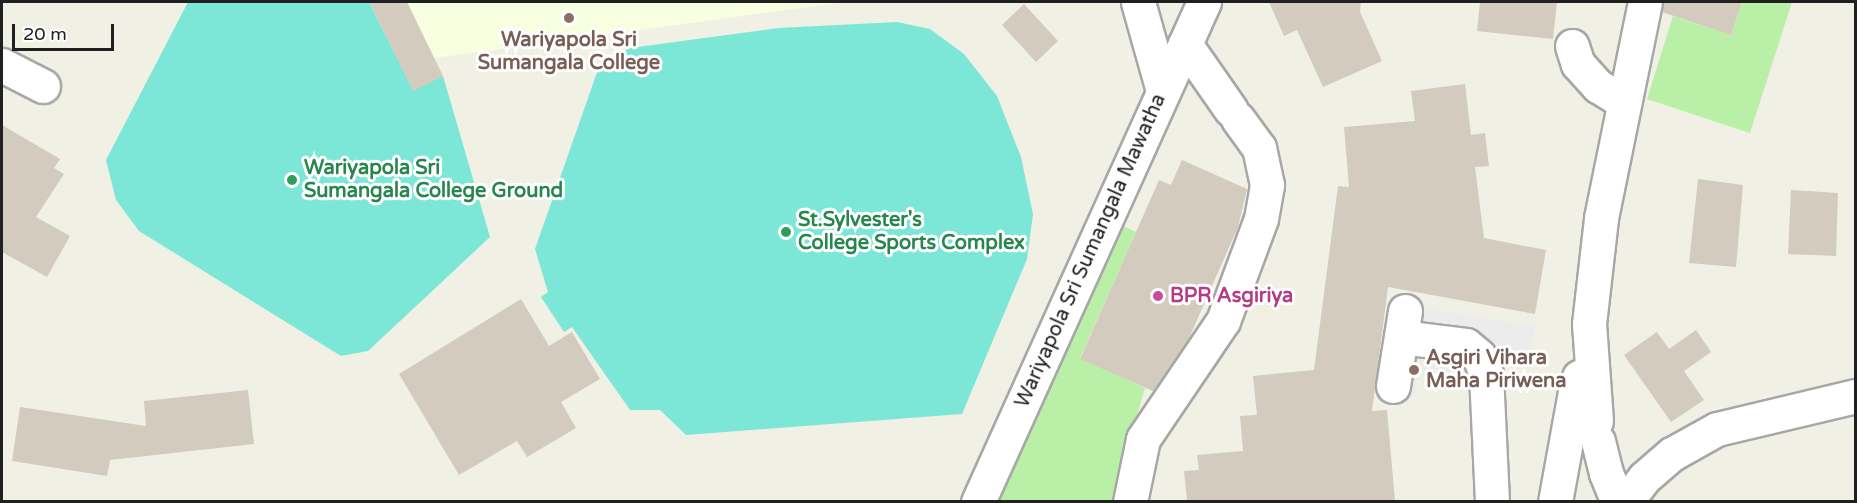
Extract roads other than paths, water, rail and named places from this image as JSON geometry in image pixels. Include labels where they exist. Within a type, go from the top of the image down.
[{"type":"street","points":[[1138,2],[1163,91]]},
{"type":"street","name":"Wariyapola Sri Sumangala Mawatha","points":[[978,501],[1204,2]]},
{"type":"street","points":[[1618,501],[1606,473],[1597,431],[1589,324],[1601,218],[1622,101],[1645,2]]},
{"type":"street","points":[[1130,501],[1143,439],[1223,321],[1261,219],[1267,184],[1259,148],[1185,44]]},
{"type":"street","points":[[1572,46],[1578,64],[1598,86],[1622,101]]},
{"type":"street","points":[[2,65],[43,86]]},
{"type":"street","points":[[1393,386],[1403,324],[1472,349],[1486,374],[1492,501]]},
{"type":"street","points":[[1556,501],[1576,387],[1579,377],[1593,371]]},
{"type":"street","points":[[1626,501],[1644,478],[1672,454],[1718,429],[1856,396]]},
{"type":"place","name":"Wariyapola Sri Sumangala College","points":[[569,18]]},
{"type":"place","name":"Wariyapola Sri Sumangala College Ground","points":[[292,180]]},
{"type":"place","name":"St.Sylvester's College Sports Complex","points":[[786,232]]},
{"type":"place","name":"BPR Asgiriya","points":[[1158,296]]},
{"type":"place","name":"Asgiri Vihara Maha Piriwena","points":[[1414,370]]}]
